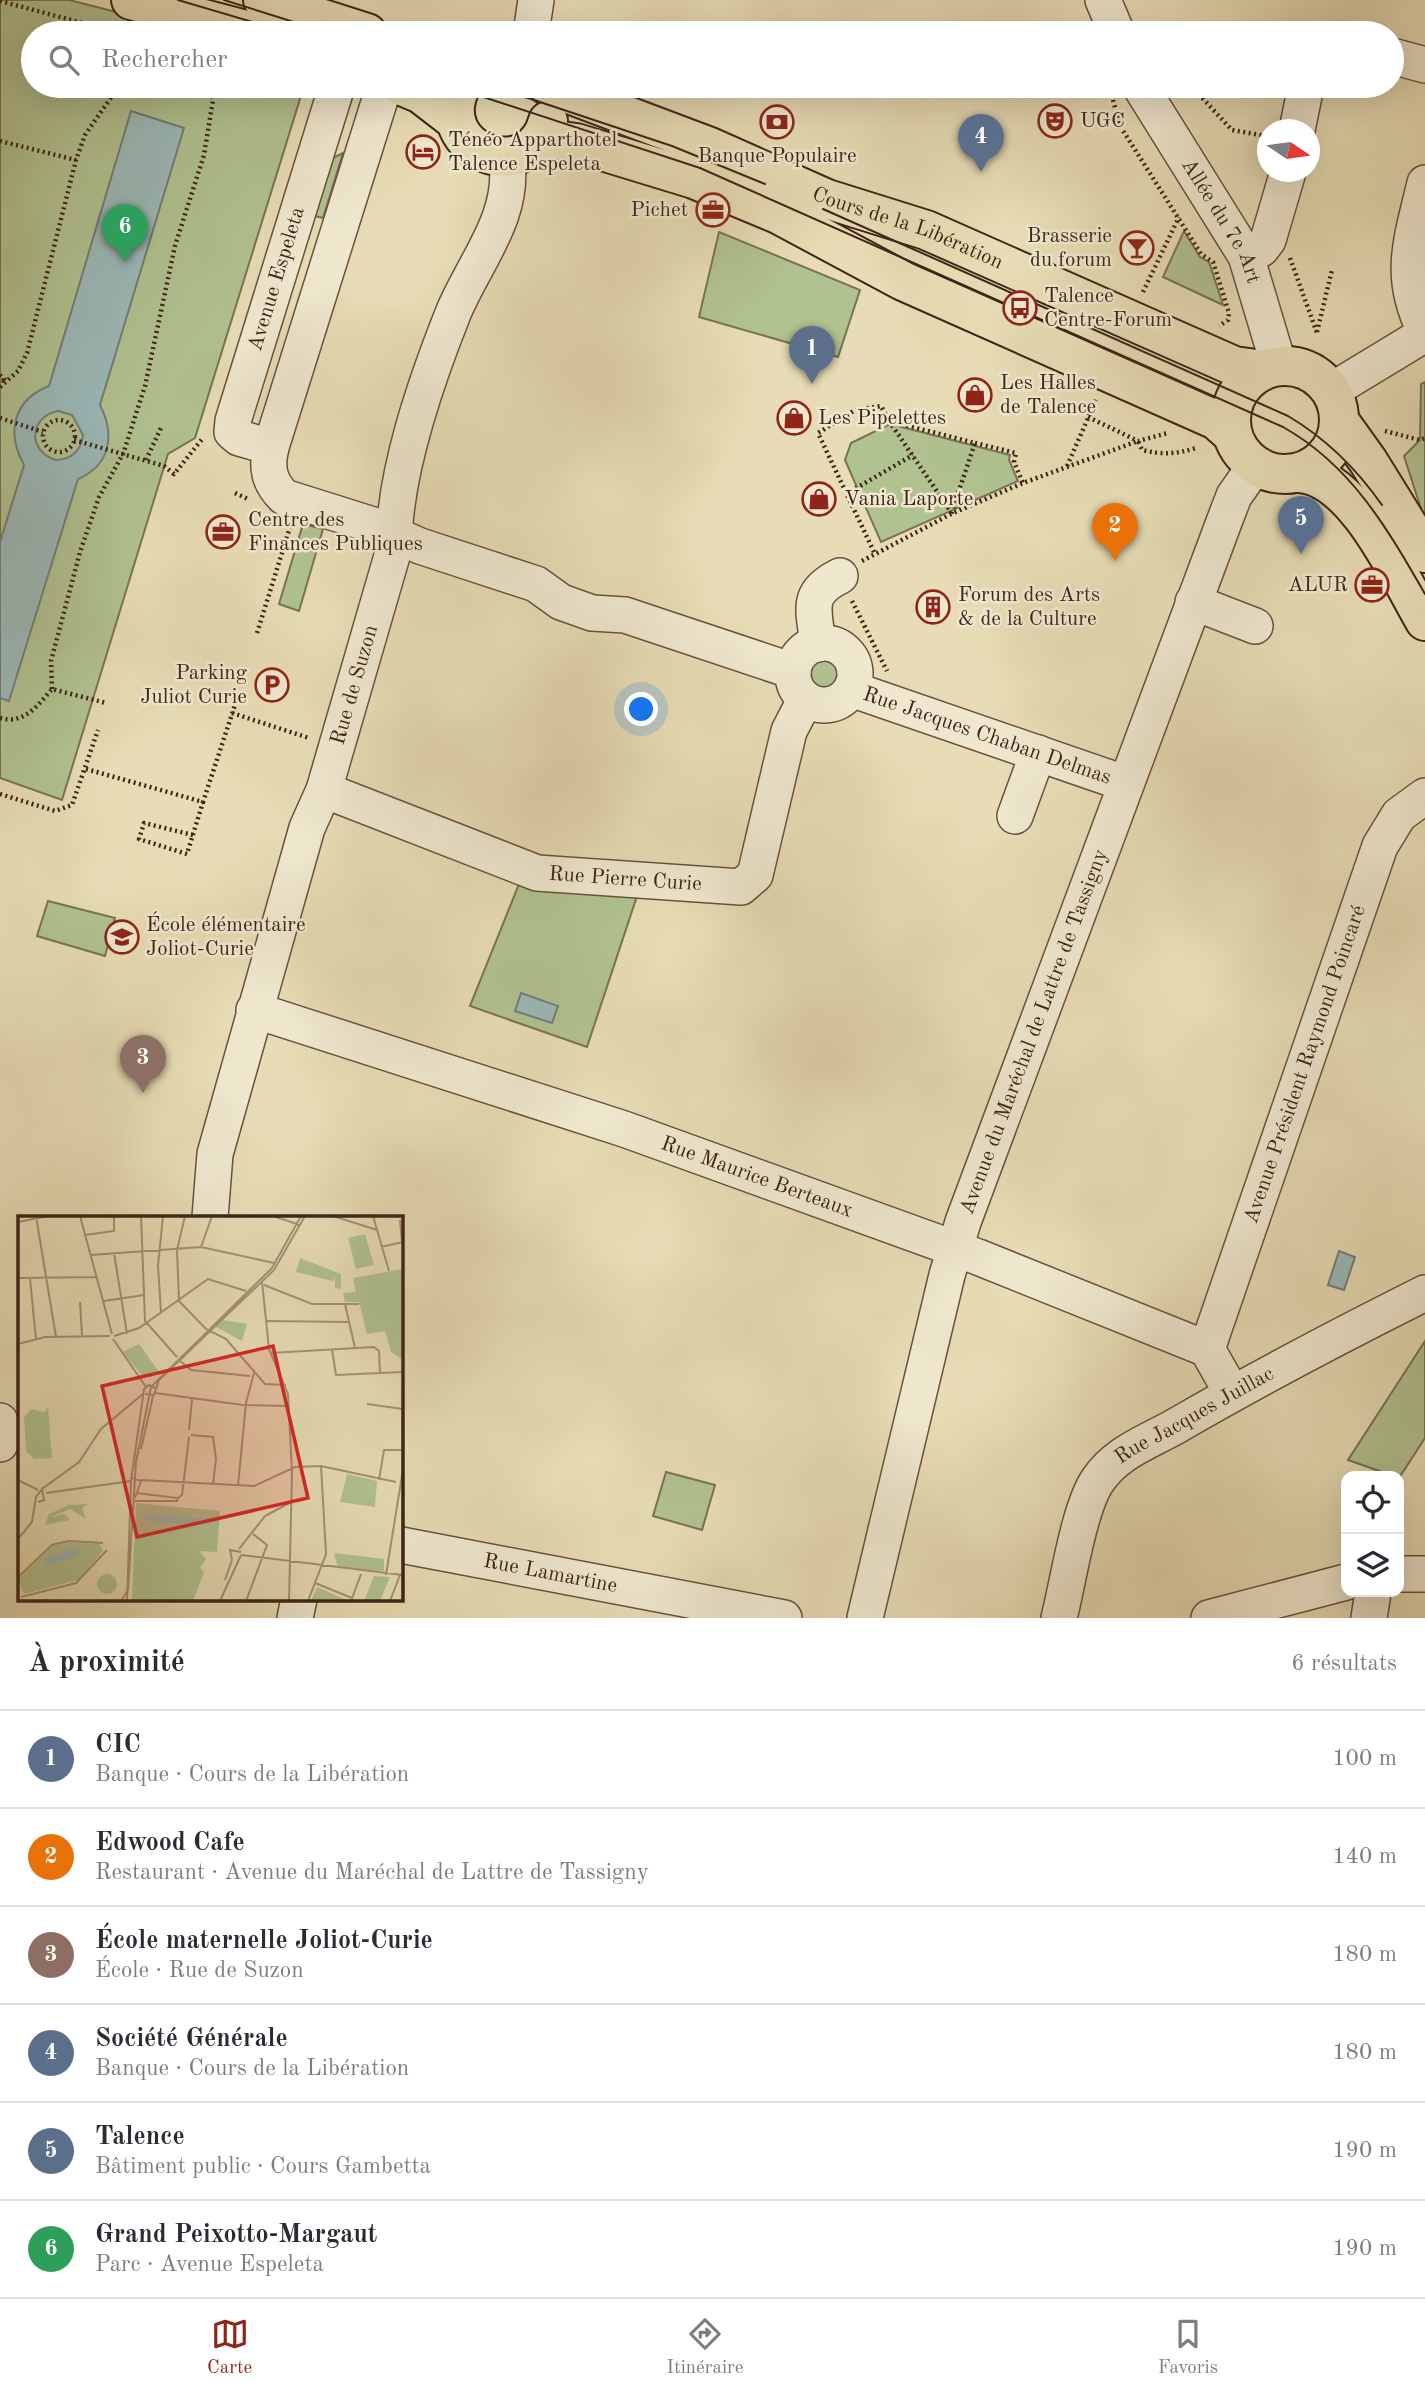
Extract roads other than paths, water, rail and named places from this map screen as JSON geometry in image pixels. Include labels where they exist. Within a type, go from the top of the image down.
[{"type":"main road","points":[[131,0],[211,21]]},
{"type":"main road","points":[[263,0],[329,21]]},
{"type":"main road","points":[[437,98],[458,103]]},
{"type":"main road","points":[[522,150],[549,118],[548,98]]},
{"type":"main road","name":"Cours de la Libération","points":[[578,98],[710,147],[827,199],[926,230],[1209,341],[1248,370],[1271,368]]},
{"type":"main road","name":"Cours de la Libération","points":[[458,103],[469,144],[480,152],[522,150],[555,140],[576,143],[694,179],[778,214],[903,281],[1216,420],[1232,434]]},
{"type":"main road","points":[[1425,553],[1336,406],[1308,371],[1271,368],[1254,375],[1238,392],[1230,419],[1232,434],[1245,457],[1255,466],[1276,474],[1299,473],[1324,478],[1341,491],[1366,522],[1425,621]]},
{"type":"main road","points":[[1299,473],[1326,457],[1338,435],[1336,406]]},
{"type":"street","points":[[533,21],[536,0]]},
{"type":"street","points":[[1102,0],[1112,21]]},
{"type":"street","points":[[1404,59],[1425,65]]},
{"type":"street","name":"Avenue Espeleta","points":[[271,447],[239,439],[232,432],[233,421],[333,98]]},
{"type":"street","points":[[380,98],[271,447],[268,474],[274,487],[284,497],[536,584],[561,603],[592,613],[625,615],[799,686],[825,705],[845,697],[851,689],[854,669],[845,652],[837,646],[818,644],[801,653],[799,686]]},
{"type":"street","name":"Allée du 7e Art","points":[[1130,98],[1246,256],[1271,368]]},
{"type":"street","points":[[1289,119],[1300,98]]},
{"type":"street","name":"Rue de Suzon","points":[[210,1216],[215,1154],[307,828],[324,790],[394,549],[393,522],[423,397],[455,309],[505,207],[510,180],[522,150]]},
{"type":"street","points":[[1246,256],[1261,249],[1268,240],[1285,182]]},
{"type":"street","points":[[1336,406],[1425,332],[1415,310],[1407,260],[1425,183]]},
{"type":"street","name":"Avenue du Maréchal de Lattre de Tassigny","points":[[865,1618],[955,1249],[1124,783],[1234,496],[1255,466]]},
{"type":"street","points":[[818,644],[814,598],[822,585],[840,576]]},
{"type":"street","points":[[1194,602],[1255,626]]},
{"type":"street","name":"Rue Pierre Curie","points":[[324,790],[537,873],[741,887],[755,875],[759,864],[799,686]]},
{"type":"street","name":"Rue Jacques Chaban Delmas","points":[[851,689],[1124,783]]},
{"type":"street","points":[[1015,816],[1038,753]]},
{"type":"street","name":"Avenue Président Raymond Poincaré","points":[[1208,1349],[1380,846],[1399,815],[1425,796]]},
{"type":"street","name":"Rue Maurice Berteaux","points":[[254,1010],[624,1129],[955,1249],[1208,1349]]},
{"type":"street","name":"Rue Jacques Juillac","points":[[1059,1618],[1086,1508],[1096,1482],[1110,1464],[1129,1450],[1232,1393],[1425,1293]]},
{"type":"street","points":[[1208,1349],[1232,1393]]},
{"type":"street","points":[[0,1421],[4,1433],[0,1444]]},
{"type":"street","points":[[0,1453],[18,1460]]},
{"type":"street","name":"Rue Lamartine","points":[[402,1545],[784,1618]]},
{"type":"street","points":[[1404,1574],[1425,1574]]},
{"type":"street","points":[[1209,1618],[1341,1583]]},
{"type":"street","points":[[1369,1618],[1372,1597]]},
{"type":"water","points":[[131,111],[184,128],[100,405],[108,427],[107,448],[97,466],[78,479],[9,701],[0,698],[0,542],[24,465],[15,441],[16,419],[27,400],[49,386]],"holes":[[[58,411],[72,415],[83,435],[78,450],[62,459],[56,460],[47,456],[36,443],[35,435],[41,420]]]},
{"type":"water","points":[[521,993],[558,1006],[552,1023],[515,1011]]},
{"type":"water","points":[[1339,1251],[1355,1257],[1344,1290],[1328,1285]]},
{"type":"tram line","points":[[178,0],[249,21]]},
{"type":"tram line","points":[[224,0],[291,21]]},
{"type":"tram line","points":[[487,98],[700,168],[1283,427],[1307,442],[1348,479],[1381,522],[1425,594]]},
{"type":"tram line","points":[[528,98],[672,146],[765,184]]},
{"type":"tram line","points":[[823,209],[1288,416],[1340,455],[1382,505]]},
{"type":"place","name":"UGC","points":[[1055,121]]},
{"type":"place","name":"Banque Populaire","points":[[777,122]]},
{"type":"place","name":"Ténéo Apparthotel Talence Espeleta","points":[[423,152]]},
{"type":"place","name":"Société Générale","points":[[981,172]]},
{"type":"place","name":"Pichet","points":[[713,210]]},
{"type":"place","name":"Brasserie du forum","points":[[1137,248]]},
{"type":"place","name":"Grand Peixotto-Margaut","points":[[125,262]]},
{"type":"place","name":"Talence Centre-Forum","points":[[1020,308]]},
{"type":"place","name":"CIC","points":[[812,384]]},
{"type":"place","name":"Les Halles de Talence","points":[[975,395]]},
{"type":"place","name":"Les Pipelettes","points":[[794,418]]},
{"type":"place","name":"Vania Laporte","points":[[819,499]]},
{"type":"place","name":"Centre des Finances Publiques","points":[[223,532]]},
{"type":"place","name":"Talence","points":[[1301,554]]},
{"type":"place","name":"Edwood Cafe","points":[[1115,561]]},
{"type":"place","name":"ALUR","points":[[1372,585]]},
{"type":"place","name":"Forum des Arts & de la Culture","points":[[933,607]]},
{"type":"place","name":"Parking Juliot Curie","points":[[272,685]]},
{"type":"place","name":"École élémentaire Joliot-Curie","points":[[122,937]]},
{"type":"place","name":"École maternelle Joliot-Curie","points":[[143,1093]]}]
